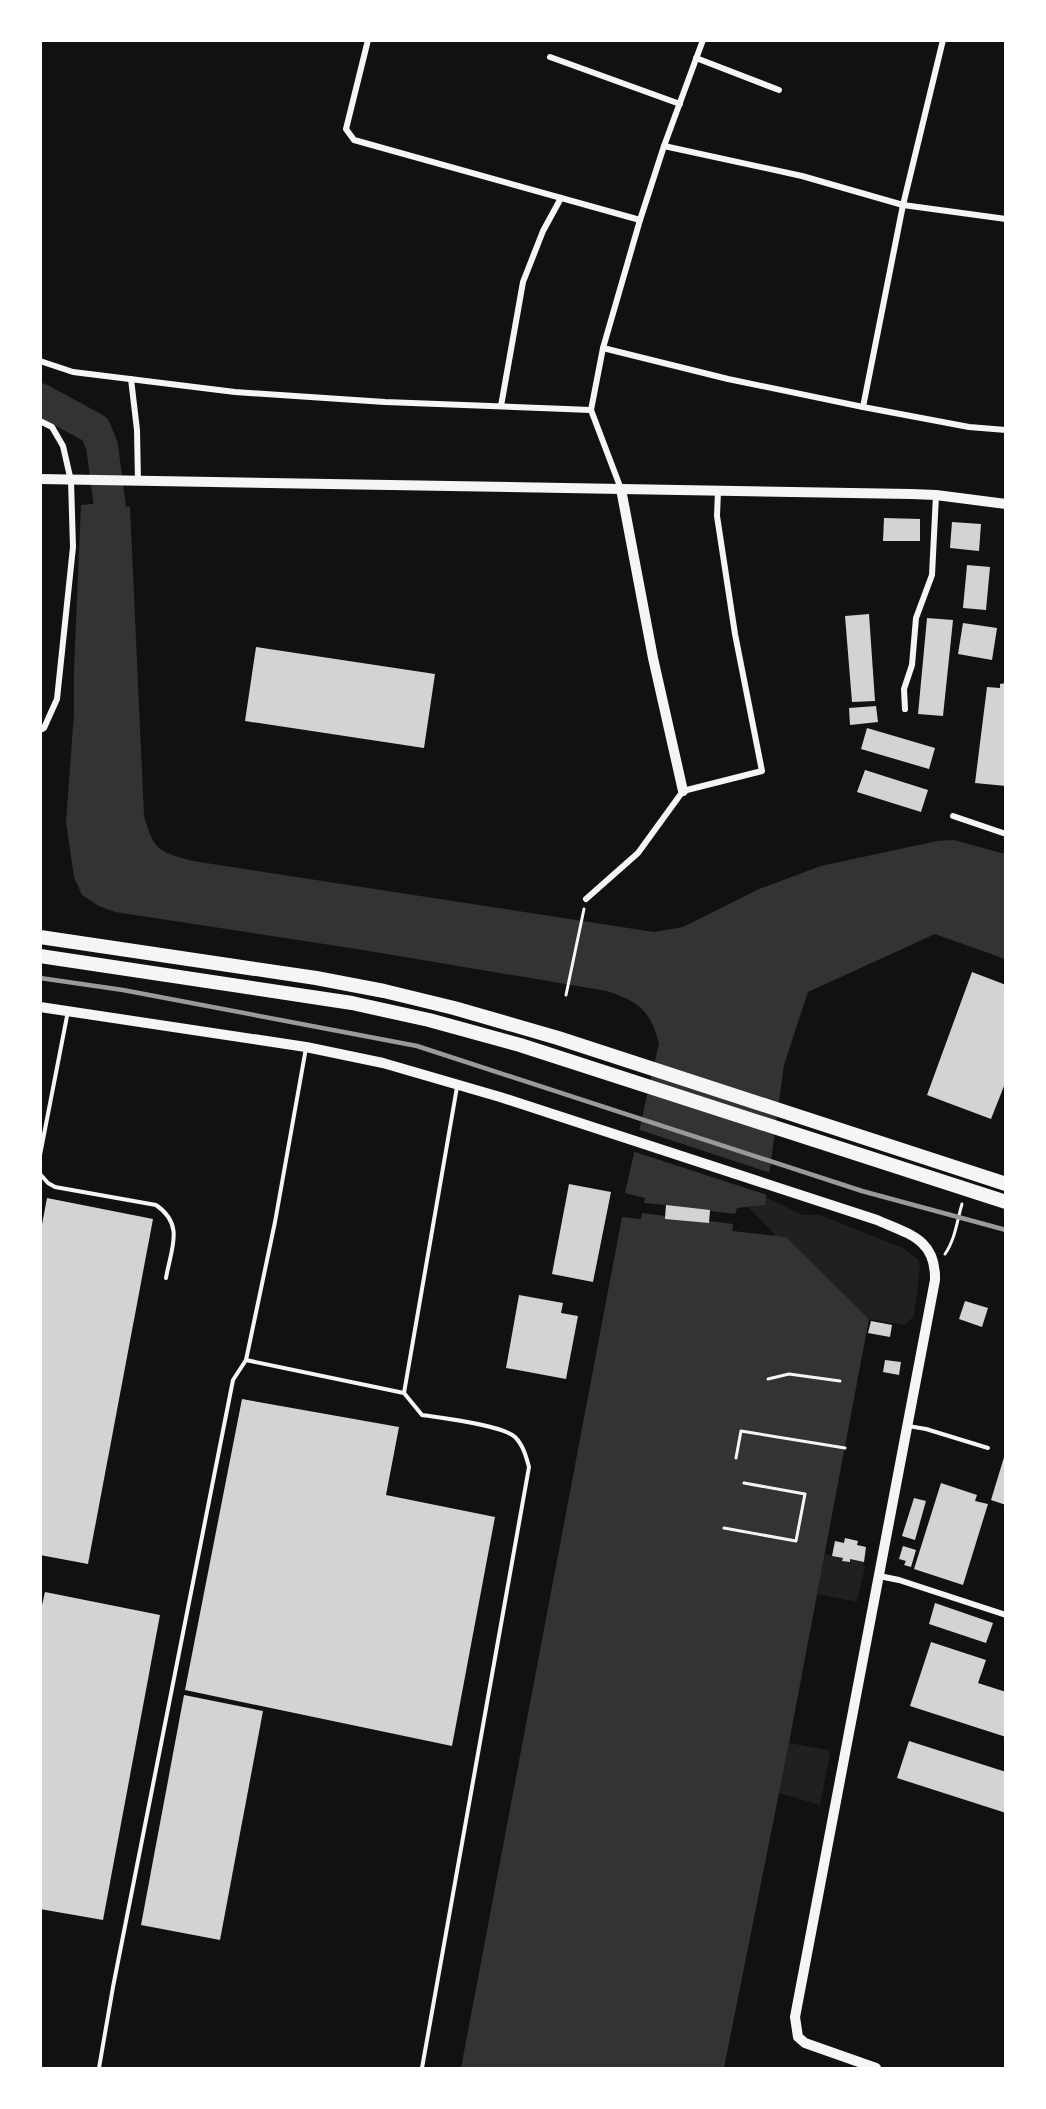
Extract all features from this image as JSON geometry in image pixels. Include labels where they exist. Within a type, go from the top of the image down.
[{"type":"highway","points":[[40,937],[316,978],[454,1008],[775,1108],[1005,1184]]},
{"type":"highway","points":[[40,956],[363,1005],[429,1020],[520,1045],[1005,1202]]},
{"type":"street","points":[[368,40],[346,129],[354,140],[640,220]]},
{"type":"street","points":[[682,791],[653,658],[621,489],[591,410],[603,348],[640,220],[703,40]]},
{"type":"street","points":[[863,407],[903,205],[943,40]]},
{"type":"street","points":[[550,57],[680,104]]},
{"type":"street","points":[[696,58],[779,90]]},
{"type":"street","points":[[664,146],[802,176],[903,205],[1005,219]]},
{"type":"street","points":[[501,406],[523,282],[543,231],[561,198]]},
{"type":"street","points":[[603,348],[728,379],[863,407],[969,428],[1005,430]]},
{"type":"street","points":[[40,361],[73,372],[246,392],[385,402],[591,410]]},
{"type":"street","points":[[131,379],[137,430],[138,482]]},
{"type":"street","points":[[40,421],[52,427],[63,446],[71,481],[73,547],[57,699],[42,728]]},
{"type":"street","points":[[40,479],[936,495],[1005,504]]},
{"type":"street","points":[[586,899],[638,853],[682,791],[762,771],[735,634],[717,516],[718,491]]},
{"type":"street","points":[[905,709],[904,689],[912,665],[916,618],[932,575],[936,495]]},
{"type":"street","points":[[953,816],[1005,834]]},
{"type":"street","points":[[40,1007],[345,1054],[458,1084],[877,1220],[908,1233],[924,1243],[933,1258],[935,1280],[795,2017],[798,2037],[805,2043],[876,2068]]},
{"type":"street","points":[[879,1576],[900,1580],[1005,1615]]},
{"type":"lane","points":[[40,1155],[68,1011]]},
{"type":"lane","points":[[99,2068],[115,1975],[233,1380],[246,1360],[275,1222],[306,1047]]},
{"type":"lane","points":[[404,1393],[458,1084]]},
{"type":"lane","points":[[40,1174],[48,1183],[55,1186],[156,1205],[166,1212],[175,1230],[166,1278]]},
{"type":"lane","points":[[246,1360],[404,1393],[422,1415],[507,1432],[521,1446],[529,1467],[422,2068]]},
{"type":"lane","points":[[907,1426],[926,1429],[988,1448]]},
{"type":"path","points":[[566,995],[586,899]]},
{"type":"path","points":[[935,1267],[953,1244],[962,1203]]},
{"type":"path","points":[[768,1379],[789,1374],[840,1381]]},
{"type":"path","points":[[736,1458],[741,1431],[845,1448]]},
{"type":"path","points":[[724,1528],[796,1541],[805,1494],[744,1483]]},
{"type":"shaded area","points":[[102,503],[130,507],[144,816],[155,843],[172,855],[193,861],[654,932],[683,927],[759,889],[821,866],[937,841],[954,840],[1005,854],[1005,959],[935,934],[808,992],[784,1065],[765,1205],[737,1208],[735,1214],[710,1211],[709,1221],[733,1224],[732,1231],[786,1237],[869,1319],[789,1743],[724,2068],[461,2068],[622,1217],[641,1219],[642,1213],[665,1216],[666,1205],[644,1203],[645,1198],[625,1193],[659,1043],[652,1022],[635,1004],[607,991],[115,912],[99,906],[82,895],[74,877],[66,822],[74,713],[81,505]]},
{"type":"shaded area","points":[[765,1197],[803,1215],[820,1215],[903,1248],[918,1260],[920,1267],[914,1316],[905,1325],[869,1319],[786,1237],[776,1236],[748,1207],[764,1205]]},
{"type":"shaded area","points":[[825,1554],[843,1558],[842,1561],[850,1562],[850,1559],[864,1562],[857,1602],[817,1594]]},
{"type":"shaded area","points":[[789,1743],[828,1750],[830,1753],[820,1805],[779,1793]]},
{"type":"pier","points":[[637,1129],[771,1173],[767,1195],[632,1151]]},
{"type":"building","points":[[884,518],[920,519],[920,541],[883,541]]},
{"type":"building","points":[[952,522],[981,524],[979,551],[950,548]]},
{"type":"building","points":[[967,565],[990,567],[986,610],[963,608]]},
{"type":"building","points":[[869,614],[875,701],[852,702],[845,616]]},
{"type":"building","points":[[927,618],[953,620],[943,716],[918,714]]},
{"type":"building","points":[[963,623],[997,628],[992,660],[958,654]]},
{"type":"building","points":[[256,647],[435,674],[424,748],[245,721]]},
{"type":"building","points":[[1006,683],[1006,786],[975,783],[987,687],[1000,688],[1000,684]]},
{"type":"building","points":[[876,706],[878,722],[850,725],[849,708]]},
{"type":"building","points":[[867,728],[935,748],[929,769],[861,749]]},
{"type":"building","points":[[865,770],[928,790],[921,812],[857,792]]},
{"type":"building","points":[[972,972],[1006,985],[1006,1081],[991,1119],[927,1095]]},
{"type":"building","points":[[569,1184],[611,1192],[593,1282],[552,1274]]},
{"type":"building","points":[[47,1198],[153,1219],[88,1564],[40,1555],[40,1235]]},
{"type":"building","points":[[666,1205],[710,1210],[709,1223],[665,1219]]},
{"type":"building","points":[[519,1295],[563,1303],[561,1313],[578,1316],[566,1379],[506,1368]]},
{"type":"building","points":[[965,1301],[988,1308],[982,1327],[959,1319]]},
{"type":"building","points":[[871,1321],[892,1325],[890,1337],[868,1333]]},
{"type":"building","points":[[885,1360],[901,1362],[899,1375],[883,1372]]},
{"type":"building","points":[[242,1399],[399,1427],[386,1495],[495,1517],[452,1746],[185,1690]]},
{"type":"building","points":[[1006,1454],[1006,1505],[991,1500]]},
{"type":"building","points":[[941,1483],[977,1495],[975,1501],[988,1504],[963,1585],[914,1569]]},
{"type":"building","points":[[914,1498],[926,1501],[915,1540],[902,1536]]},
{"type":"building","points":[[845,1538],[858,1541],[857,1545],[866,1547],[864,1562],[850,1559],[850,1562],[842,1561],[843,1558],[832,1556],[835,1541],[844,1543]]},
{"type":"building","points":[[903,1546],[916,1550],[911,1567],[904,1565],[906,1561],[899,1559]]},
{"type":"building","points":[[45,1592],[160,1615],[103,1920],[40,1909],[40,1614]]},
{"type":"building","points":[[935,1603],[993,1623],[986,1643],[929,1624]]},
{"type":"building","points":[[931,1642],[986,1660],[978,1683],[1006,1692],[1006,1737],[910,1706]]},
{"type":"building","points":[[184,1695],[263,1711],[220,1940],[141,1925]]},
{"type":"building","points":[[909,1741],[1006,1772],[1006,1813],[897,1778]]},
{"type":"waterway","points":[[40,399],[95,429],[102,446],[111,515]]},
{"type":"railway","points":[[40,978],[123,990],[417,1046],[862,1191],[1006,1230]]}]
